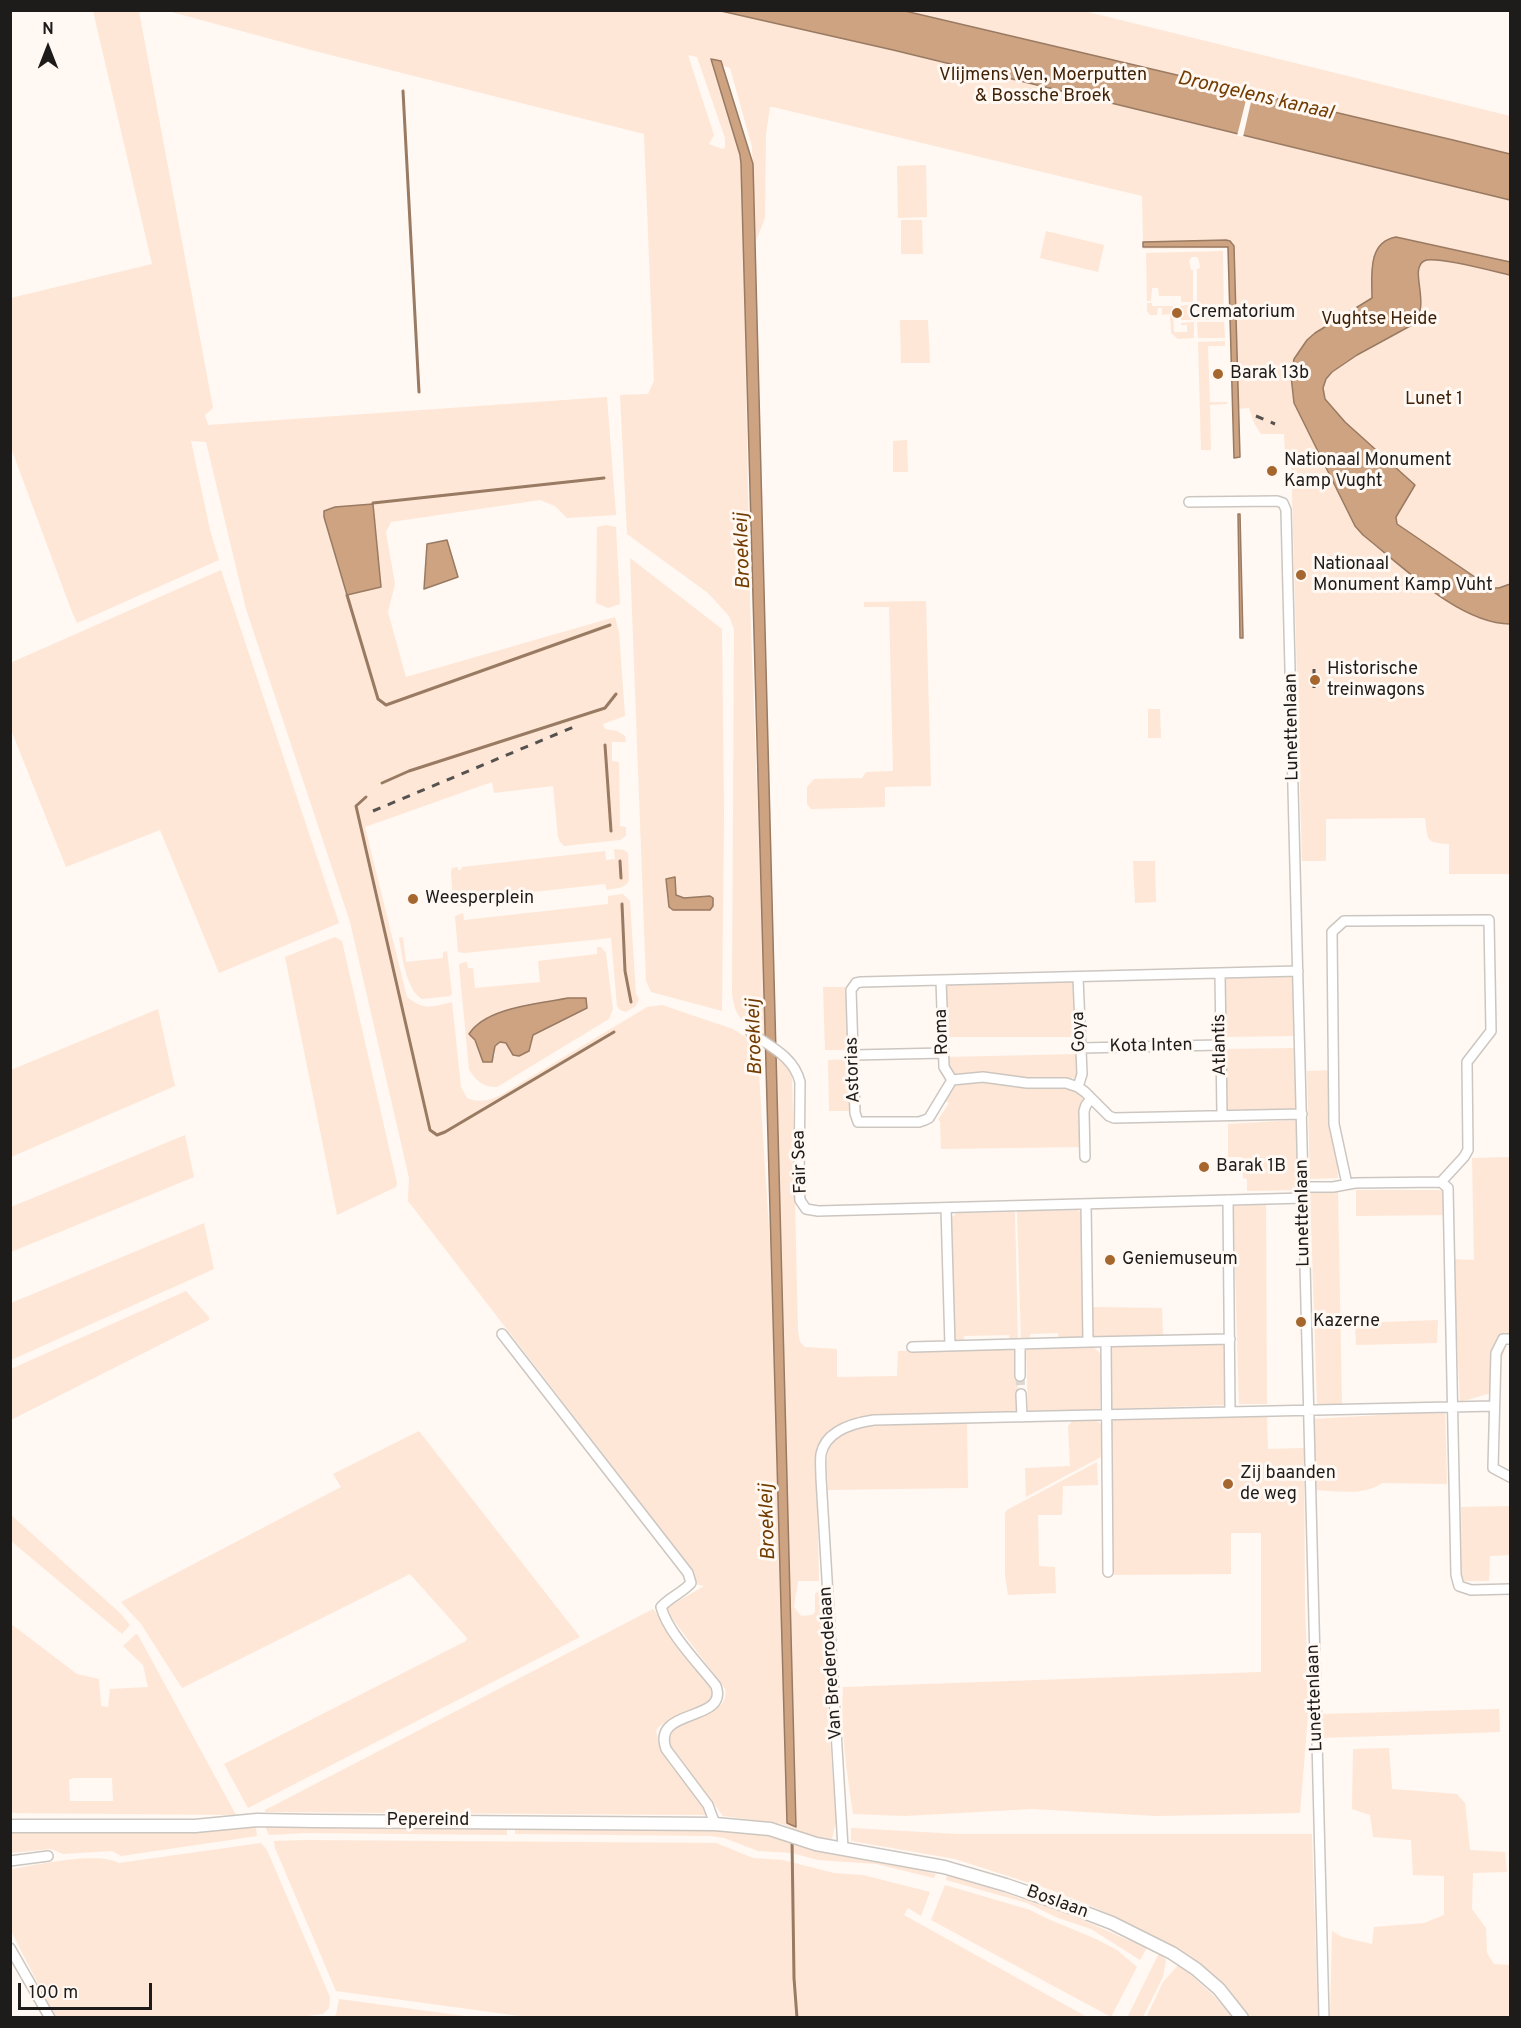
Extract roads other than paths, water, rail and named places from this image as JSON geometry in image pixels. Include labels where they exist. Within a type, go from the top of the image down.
[{"type":"main road","name":"Pepereind","points":[[10,1826],[195,1826],[258,1820],[714,1824],[782,1831],[816,1844],[843,1848]]},
{"type":"main road","name":"Boslaan","points":[[843,1848],[944,1867],[996,1882],[1112,1923],[1155,1944],[1196,1969],[1219,1989],[1242,2018]]},
{"type":"street","name":"Lunettenlaan","points":[[1189,502],[1277,501],[1283,504],[1286,510],[1324,2018]]},
{"type":"street","points":[[1347,1184],[1334,1124],[1332,932],[1344,921],[1489,920],[1491,1031],[1467,1062],[1468,1150],[1441,1182]]},
{"type":"street","name":"Astorias","points":[[952,1080],[929,1118],[925,1120],[919,1122],[858,1122],[855,1113],[851,990],[856,983],[1298,971]]},
{"type":"street","name":"Atlantis","points":[[1220,974],[1222,1115]]},
{"type":"street","name":"Goya","points":[[1078,977],[1082,1074],[1078,1087]]},
{"type":"street","name":"Roma","points":[[941,980],[944,1067],[952,1080]]},
{"type":"street","name":"Fair Sea","points":[[751,1033],[782,1054],[794,1066],[800,1082],[799,1185],[800,1200],[806,1209],[818,1211],[946,1208]]},
{"type":"street","name":"Kota Inten","points":[[1081,1048],[1220,1045]]},
{"type":"street","points":[[853,1055],[944,1053]]},
{"type":"street","points":[[952,1080],[984,1077],[1027,1083],[1066,1083],[1078,1087],[1108,1116],[1114,1118],[1302,1114]]},
{"type":"street","points":[[1085,1157],[1084,1111],[1091,1099]]},
{"type":"street","points":[[1303,1187],[1441,1182],[1448,1188],[1456,1575],[1459,1586],[1471,1590],[1510,1590]]},
{"type":"street","points":[[950,1346],[946,1208],[1304,1198]]},
{"type":"street","points":[[1228,1200],[1230,1412]]},
{"type":"street","points":[[1086,1204],[1088,1342]]},
{"type":"street","points":[[502,1334],[688,1573],[691,1583],[661,1607],[664,1616],[716,1686],[718,1693],[716,1701],[710,1707],[673,1723],[665,1731],[663,1742],[708,1805],[714,1824]]},
{"type":"street","points":[[912,1347],[1230,1339]]},
{"type":"street","points":[[1510,1339],[1503,1339],[1496,1353],[1493,1468],[1510,1477]]},
{"type":"street","points":[[1106,1342],[1108,1572]]},
{"type":"street","points":[[1020,1345],[1020,1376]]},
{"type":"street","points":[[1021,1394],[1022,1417]]},
{"type":"street","name":"Van Brederodelaan","points":[[843,1848],[821,1454],[831,1437],[846,1426],[874,1420],[1494,1406]]},
{"type":"street","points":[[10,1861],[48,1856]]},
{"type":"street","points":[[10,1948],[50,2018]]},
{"type":"water","name":"Drongelens kanaal","points":[[721,11],[905,11],[1453,140],[1510,154],[1510,200],[893,50]]},
{"type":"water","points":[[711,59],[721,61],[753,164],[796,1827],[787,1823],[741,164]]},
{"type":"water","points":[[1396,237],[1510,262],[1510,275],[1440,260],[1424,261],[1418,272],[1421,299],[1418,317],[1412,325],[1357,355],[1332,372],[1323,388],[1325,399],[1345,422],[1415,485],[1396,517],[1397,524],[1491,588],[1510,584],[1510,624],[1491,621],[1452,604],[1413,577],[1363,535],[1355,526],[1294,403],[1291,376],[1294,359],[1307,340],[1315,333],[1372,298],[1372,270],[1376,253],[1387,240]]},
{"type":"water","points":[[1226,240],[1234,246],[1240,457],[1234,458],[1228,247],[1143,247],[1143,242]]},
{"type":"water","points":[[373,504],[381,587],[347,595],[324,511],[335,507]]},
{"type":"water","points":[[1238,514],[1240,514],[1243,638],[1240,638]]},
{"type":"water","points":[[447,540],[458,577],[424,589],[427,544]]},
{"type":"water","points":[[675,877],[676,895],[684,898],[710,896],[713,898],[713,906],[710,910],[673,910],[669,907],[666,879]]},
{"type":"water","points":[[568,998],[586,998],[587,1008],[533,1035],[529,1051],[519,1056],[513,1055],[506,1043],[500,1042],[495,1046],[492,1062],[483,1062],[475,1040],[469,1034],[477,1025],[500,1012]]},
{"type":"waterway","points":[[403,91],[419,392]]},
{"type":"waterway","points":[[373,503],[604,478]]},
{"type":"waterway","points":[[347,595],[378,699],[386,705],[610,625]]},
{"type":"waterway","points":[[382,783],[409,771],[605,708],[616,694]]},
{"type":"waterway","points":[[605,745],[611,831]]},
{"type":"waterway","points":[[366,797],[356,806],[430,1130],[437,1135],[445,1132],[614,1032]]},
{"type":"waterway","points":[[620,861],[621,878]]},
{"type":"waterway","points":[[622,904],[625,971],[631,1002]]},
{"type":"waterway","name":"Broekleij","points":[[792,1839],[794,1978],[797,2018]]},
{"type":"tunnel","points":[[1020,1376],[1021,1394]]},
{"type":"railway","points":[[1256,416],[1275,424]]},
{"type":"railway","points":[[1314,669],[1314,688]]},
{"type":"railway","points":[[373,811],[576,726]]},
{"type":"place","name":"Crematorium","points":[[1177,313]]},
{"type":"place","name":"Barak 13b","points":[[1218,374]]},
{"type":"place","name":"Nationaal Monument Kamp Vught","points":[[1272,471]]},
{"type":"place","name":"Nationaal Monument Kamp Vuht","points":[[1301,575]]},
{"type":"place","name":"Historische treinwagons","points":[[1315,680]]},
{"type":"place","name":"Weesperplein","points":[[413,899]]},
{"type":"place","name":"Barak 1B","points":[[1204,1167]]},
{"type":"place","name":"Geniemuseum","points":[[1110,1260]]},
{"type":"place","name":"Kazerne","points":[[1301,1322]]},
{"type":"place","name":"Zij baanden de weg","points":[[1228,1484]]},
{"type":"park label","name":"Vlijmens Ven, Moerputten & Bossche Broek","points":[[1043,86]]},
{"type":"park label","name":"Vughtse Heide","points":[[1379,320]]},
{"type":"park label","name":"Lunet 1","points":[[1434,400]]}]
